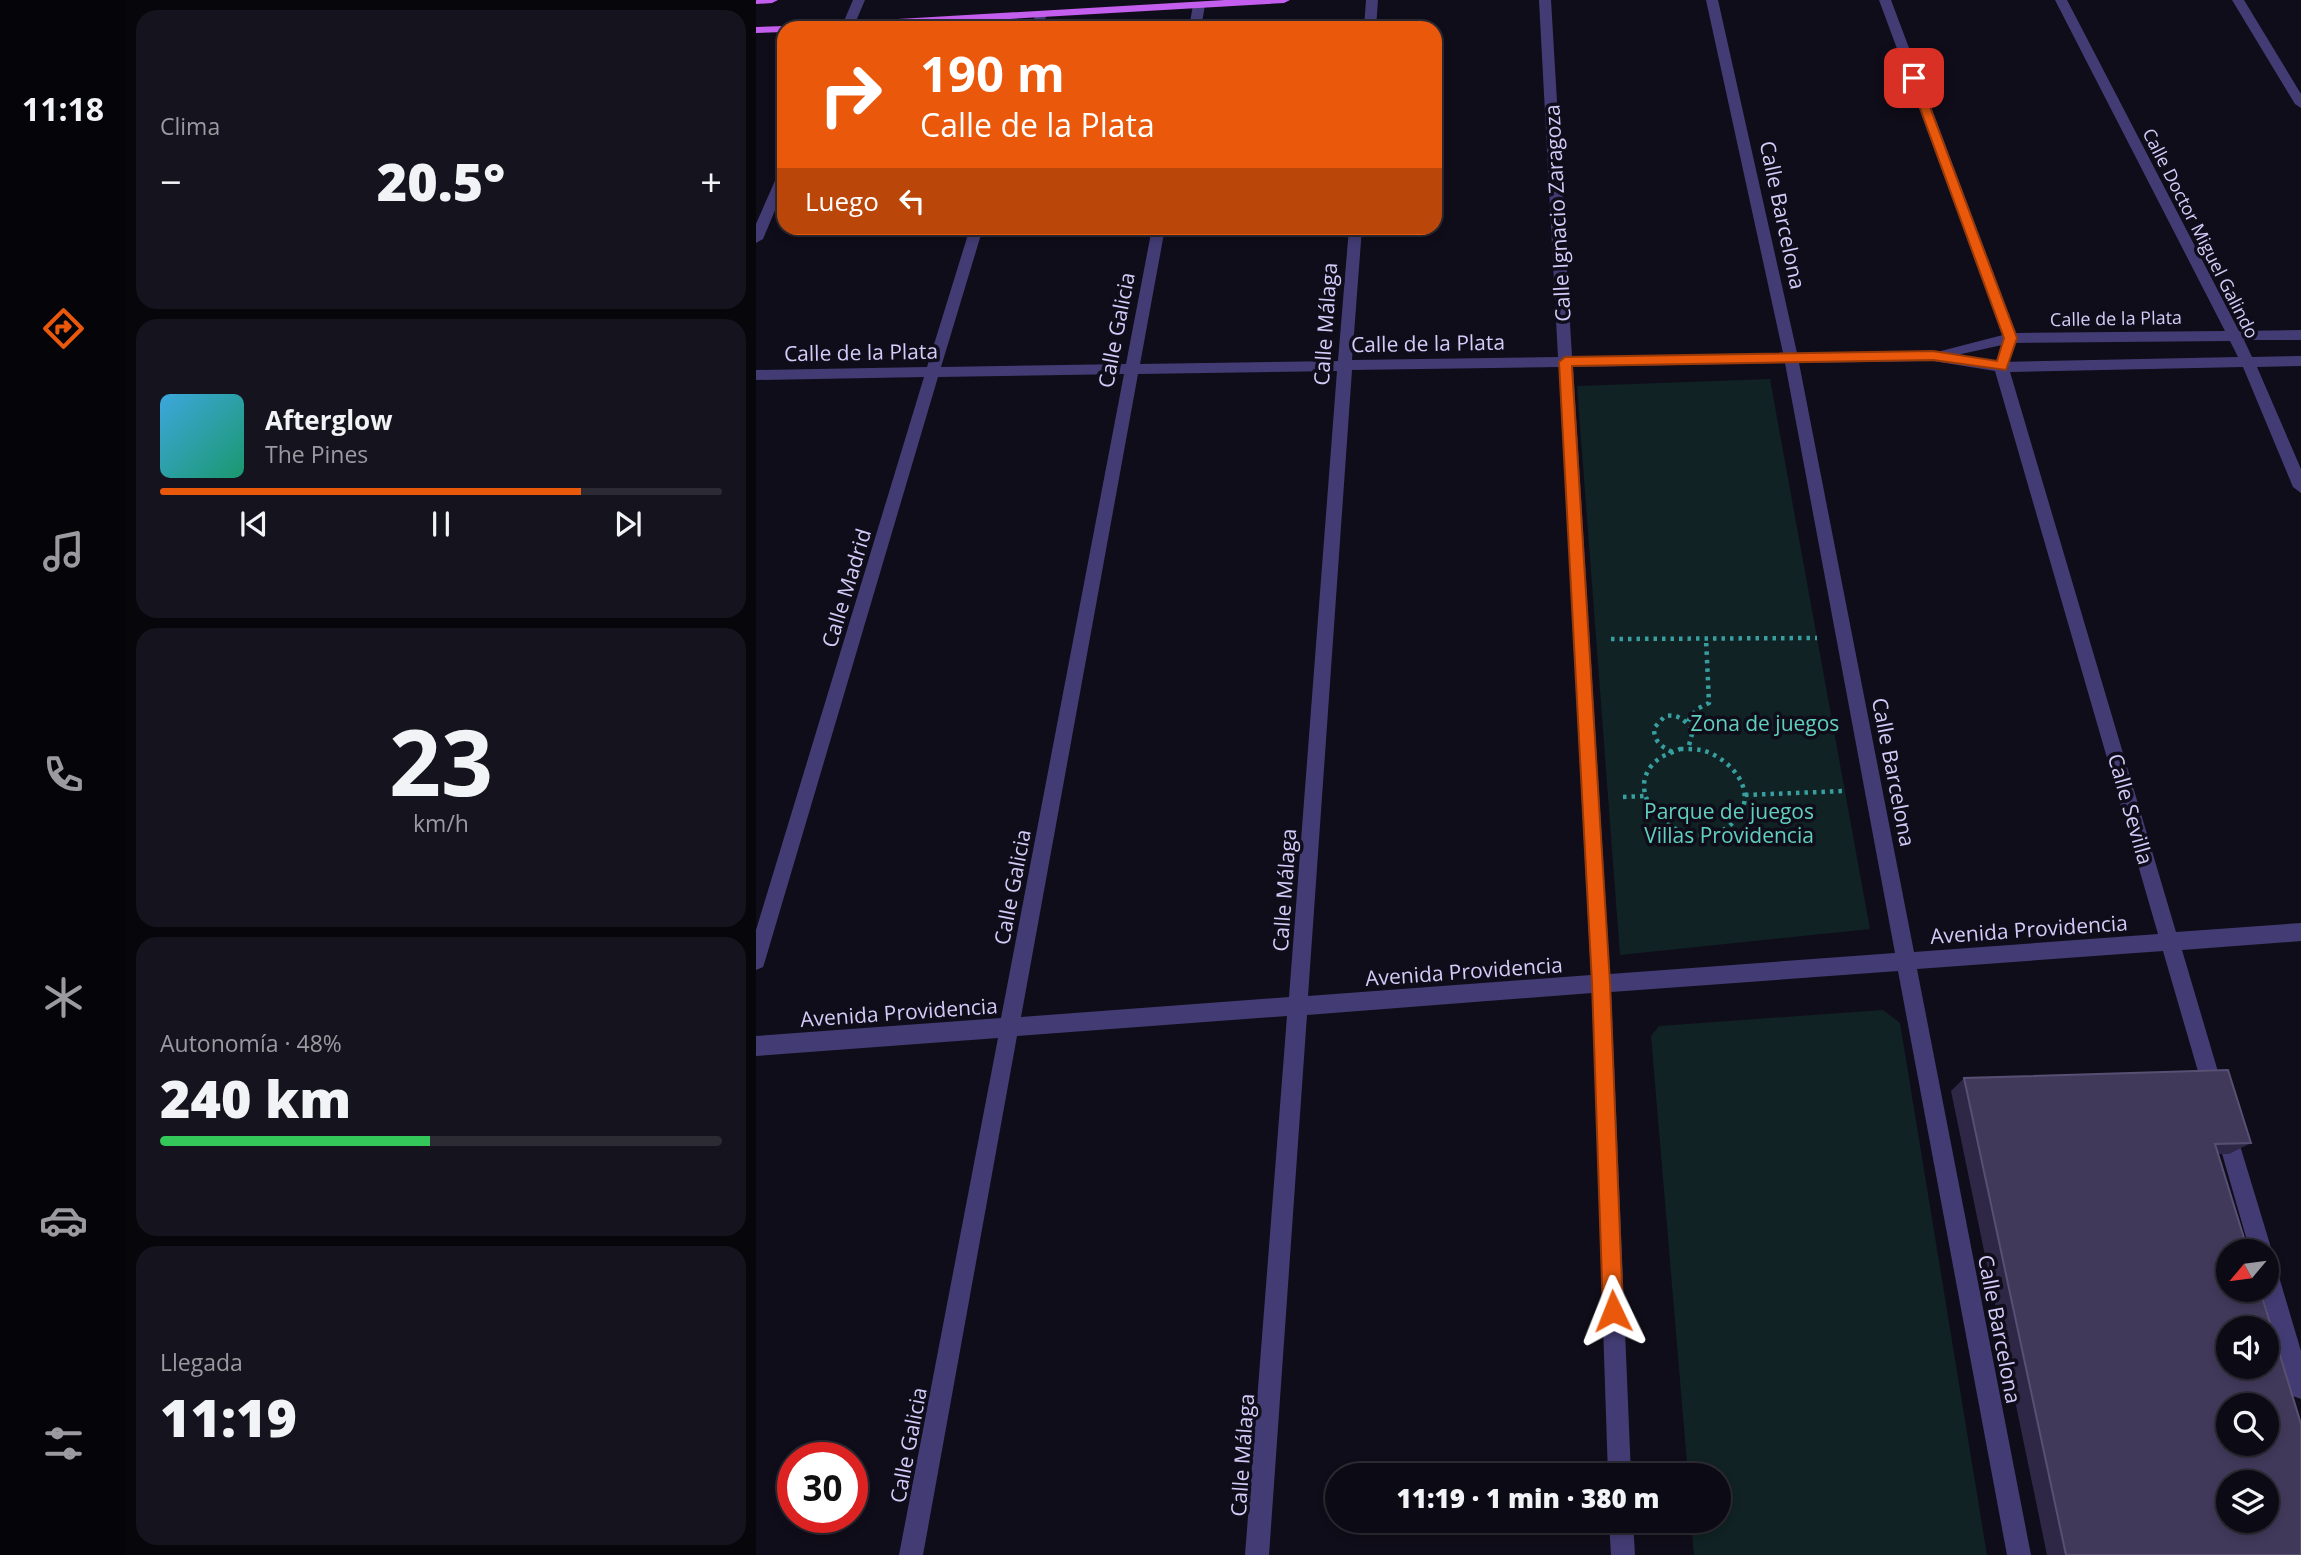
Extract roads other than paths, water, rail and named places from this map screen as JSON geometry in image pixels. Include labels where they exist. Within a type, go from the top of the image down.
[{"type":"main road","points":[[756,1],[772,0]]},
{"type":"main road","points":[[928,21],[1284,0]]},
{"type":"main road","points":[[756,30],[777,29]]},
{"type":"street","points":[[850,21],[859,0]]},
{"type":"street","points":[[1370,21],[1372,0]]},
{"type":"street","name":"Calle Ignacio Zaragoza","points":[[1545,0],[1601,983],[1620,1463]]},
{"type":"street","name":"Calle Barcelona","points":[[1712,0],[1791,358],[1908,961],[2019,1555]]},
{"type":"street","points":[[1885,0],[2011,338],[2001,367]]},
{"type":"street","name":"Calle Doctor Miguel Galindo","points":[[2061,0],[2248,362],[2301,487]]},
{"type":"street","points":[[2238,0],[2301,104]]},
{"type":"street","points":[[1196,21],[1199,5]]},
{"type":"street","points":[[1038,21],[1041,14]]},
{"type":"street","points":[[756,239],[777,190]]},
{"type":"street","name":"Calle Madrid","points":[[756,961],[974,235]]},
{"type":"street","name":"Calle Galicia","points":[[911,1555],[1157,235]]},
{"type":"street","name":"Calle Málaga","points":[[1257,1555],[1354,235]]},
{"type":"street","name":"Calle de la Plata","points":[[1933,356],[2011,338],[2301,335]]},
{"type":"street","name":"Calle de la Plata","points":[[756,375],[1933,356],[2001,367],[2301,361]]},
{"type":"street","name":"Calle Sevilla","points":[[2001,367],[2257,1239]]},
{"type":"street","name":"Avenida Providencia","points":[[756,1046],[2301,932]]},
{"type":"street","points":[[2275,1302],[2301,1388]]},
{"type":"street","points":[[1622,1533],[1623,1555]]},
{"type":"park label","name":"Zona de juegos","points":[[1765,723]]},
{"type":"park label","name":"Parque de juegos Villas Providencia","points":[[1729,823]]}]
